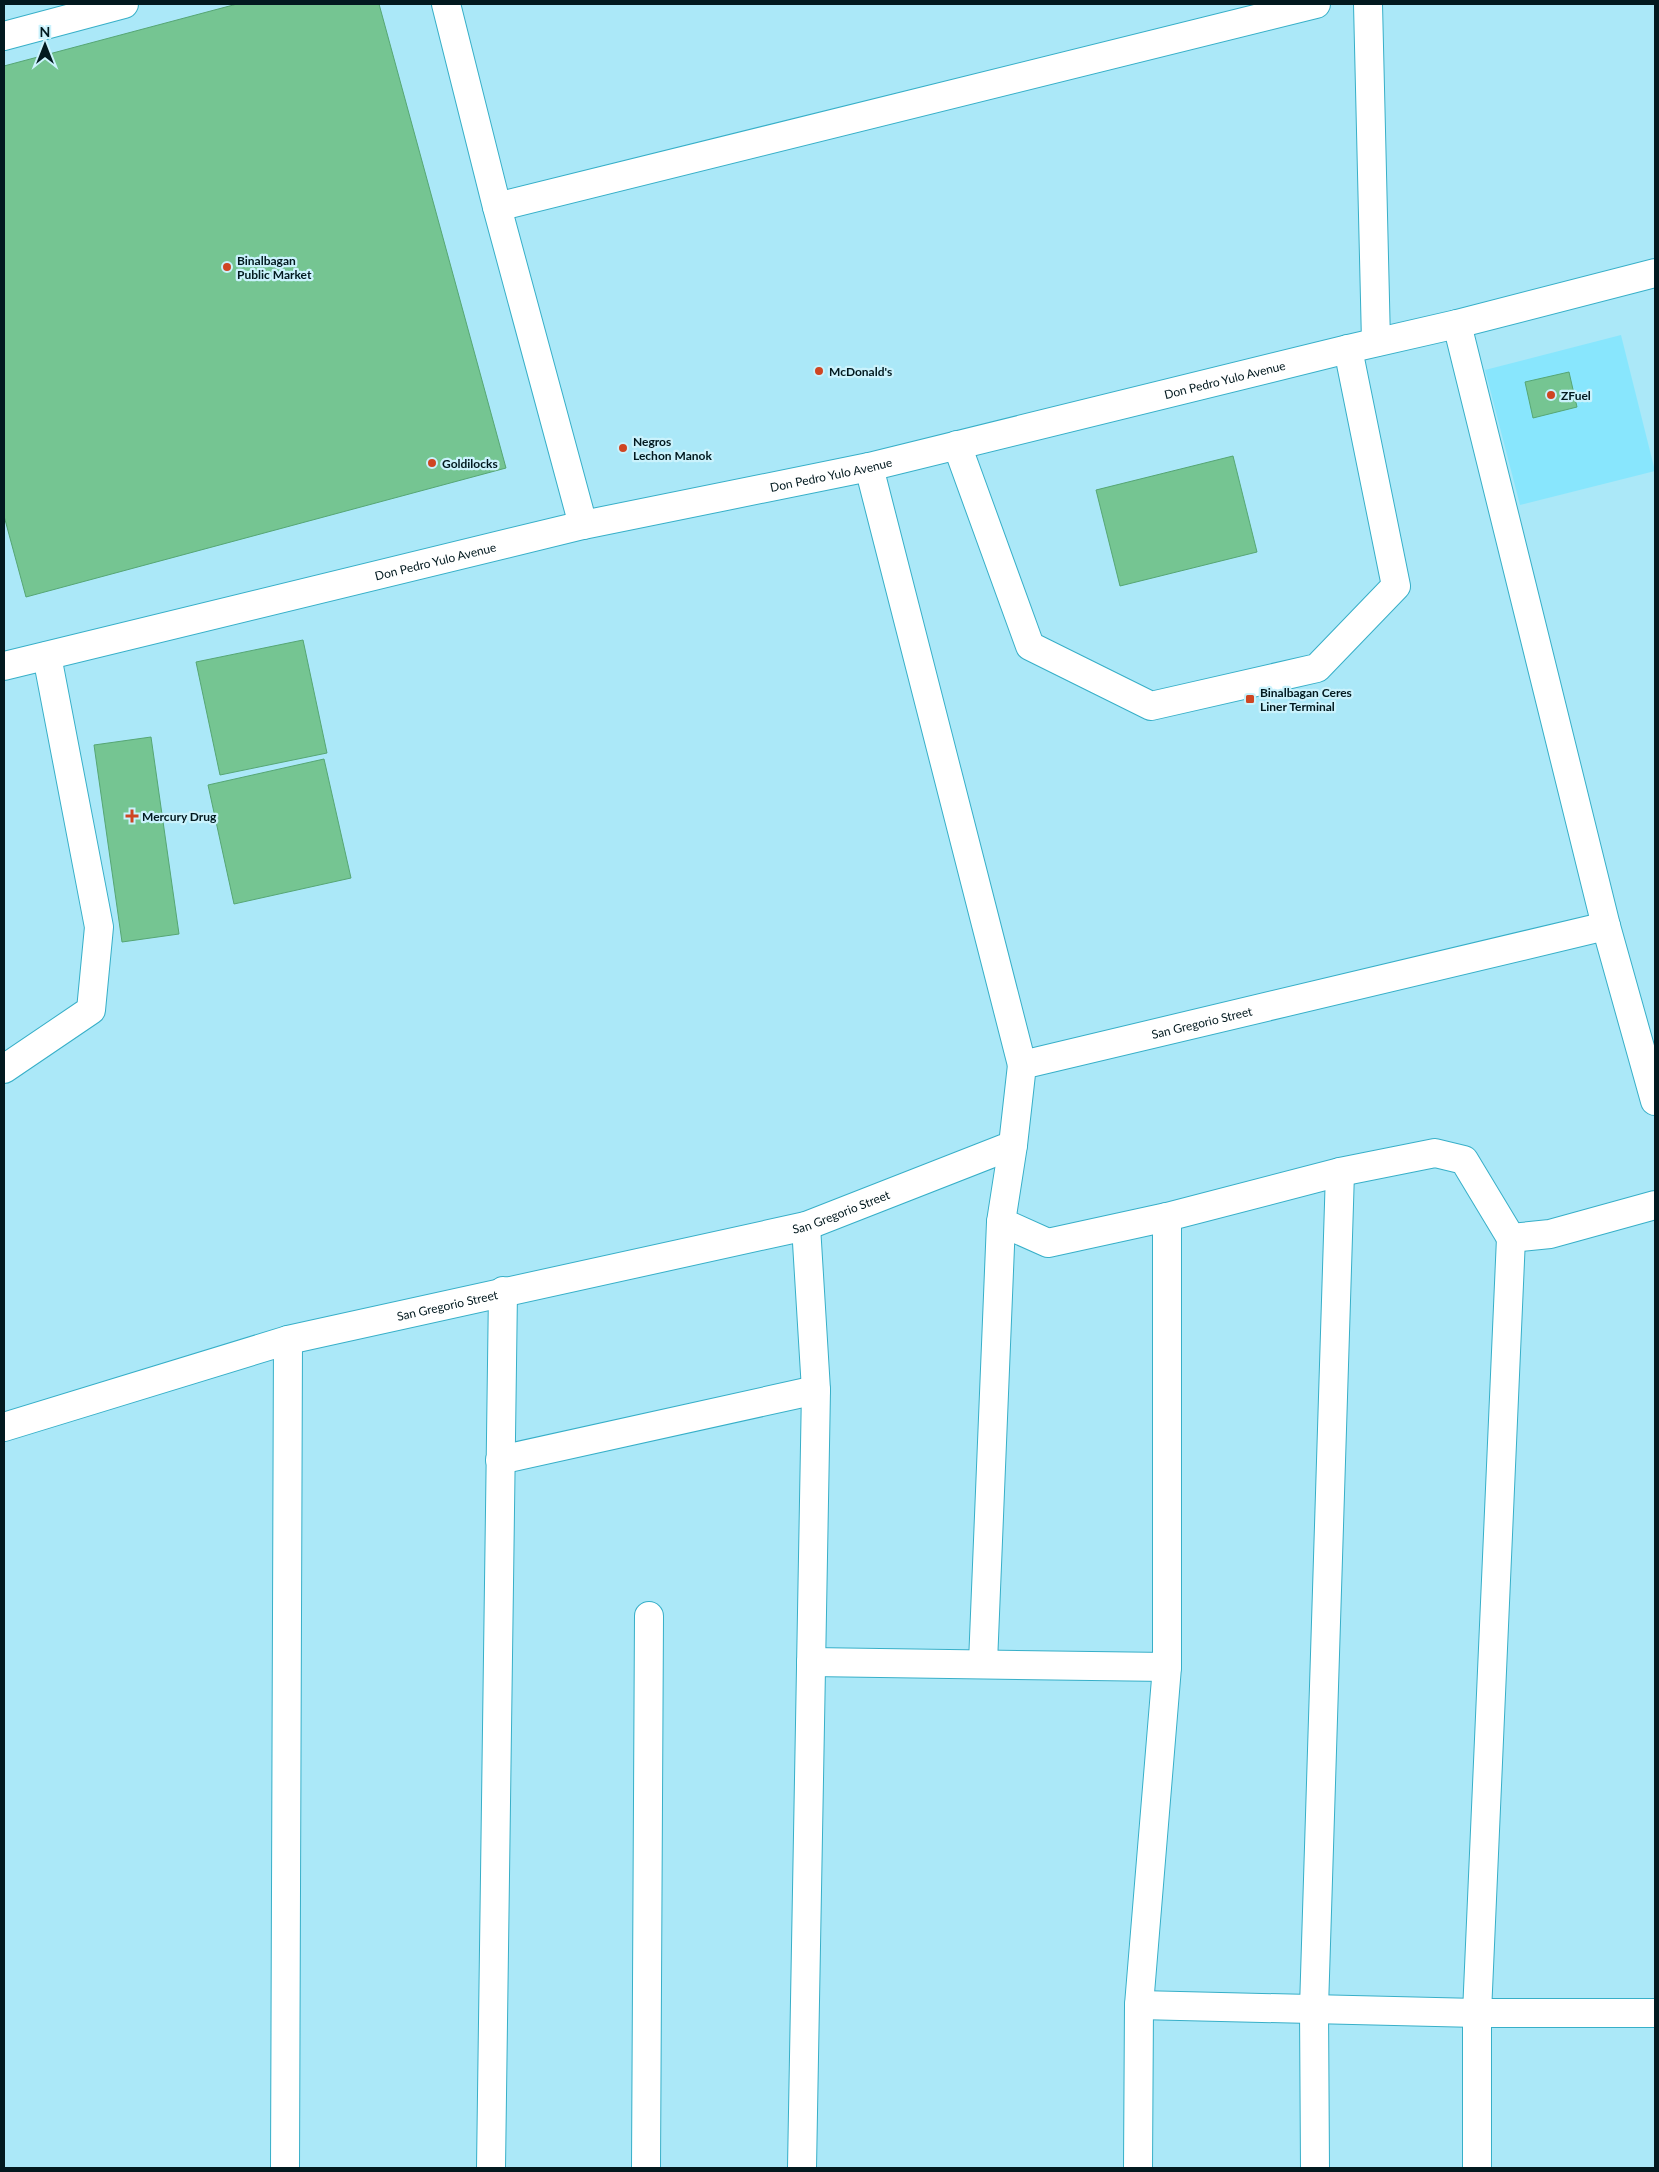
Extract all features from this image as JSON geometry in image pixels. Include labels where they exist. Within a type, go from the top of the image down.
[{"type":"street","points":[[4,36],[124,4]]},
{"type":"street","points":[[446,4],[497,208],[584,525]]},
{"type":"street","points":[[497,208],[1316,4]]},
{"type":"street","points":[[1368,4],[1376,342]]},
{"type":"street","name":"Don Pedro Yulo Avenue","points":[[4,666],[584,525],[870,467],[1376,342],[1457,324],[1655,273]]},
{"type":"street","points":[[1457,324],[1606,926],[1655,1101]]},
{"type":"street","points":[[957,445],[1030,646],[1151,706],[1318,668],[1396,586],[1348,349]]},
{"type":"street","points":[[870,467],[1022,1065],[1002,1222],[982,1663]]},
{"type":"street","points":[[4,1069],[91,1010],[99,927],[47,656]]},
{"type":"street","name":"San Gregorio Street","points":[[1022,1065],[1606,926]]},
{"type":"street","name":"San Gregorio Street","points":[[4,1427],[288,1340],[806,1226],[1013,1145]]},
{"type":"street","points":[[1002,1222],[1048,1243],[1167,1217],[1340,1172],[1435,1153],[1464,1160],[1511,1238],[1477,2013],[1476,2168]]},
{"type":"street","points":[[1315,2168],[1314,2008],[1340,1172]]},
{"type":"street","points":[[1511,1238],[1550,1234],[1655,1205]]},
{"type":"street","points":[[1138,2168],[1139,2005],[1166,1667],[1167,1217]]},
{"type":"street","points":[[802,2168],[816,1390],[806,1226]]},
{"type":"street","points":[[491,2168],[503,1292]]},
{"type":"street","points":[[285,2168],[288,1340]]},
{"type":"street","points":[[500,1460],[816,1390]]},
{"type":"street","points":[[646,2168],[650,1616]]},
{"type":"street","points":[[811,1662],[1166,1667]]},
{"type":"street","points":[[1139,2005],[1477,2013],[1655,2013]]},
{"type":"shaded area","points":[[1621,335],[1655,471],[1520,505],[1485,370]]},
{"type":"building","name":"Binalbagan Public Market","points":[[237,4],[379,4],[506,468],[26,597],[4,516],[4,66]]},
{"type":"building","name":"ZFuel","points":[[1569,372],[1577,407],[1533,418],[1525,382]]},
{"type":"building","points":[[1233,456],[1257,552],[1120,586],[1096,490]]},
{"type":"building","points":[[303,640],[327,753],[220,775],[196,662]]},
{"type":"building","points":[[151,737],[179,934],[122,942],[94,745]]},
{"type":"building","points":[[324,759],[351,878],[234,904],[208,785]]},
{"type":"place","name":"Binalbagan Public Market","points":[[227,267]]},
{"type":"place","name":"McDonald's","points":[[819,371]]},
{"type":"place","name":"ZFuel","points":[[1551,395]]},
{"type":"place","name":"Negros Lechon Manok","points":[[623,448]]},
{"type":"place","name":"Goldilocks","points":[[432,463]]},
{"type":"place","name":"Binalbagan Ceres Liner Terminal","points":[[1250,699]]},
{"type":"place","name":"Mercury Drug","points":[[132,816]]}]
